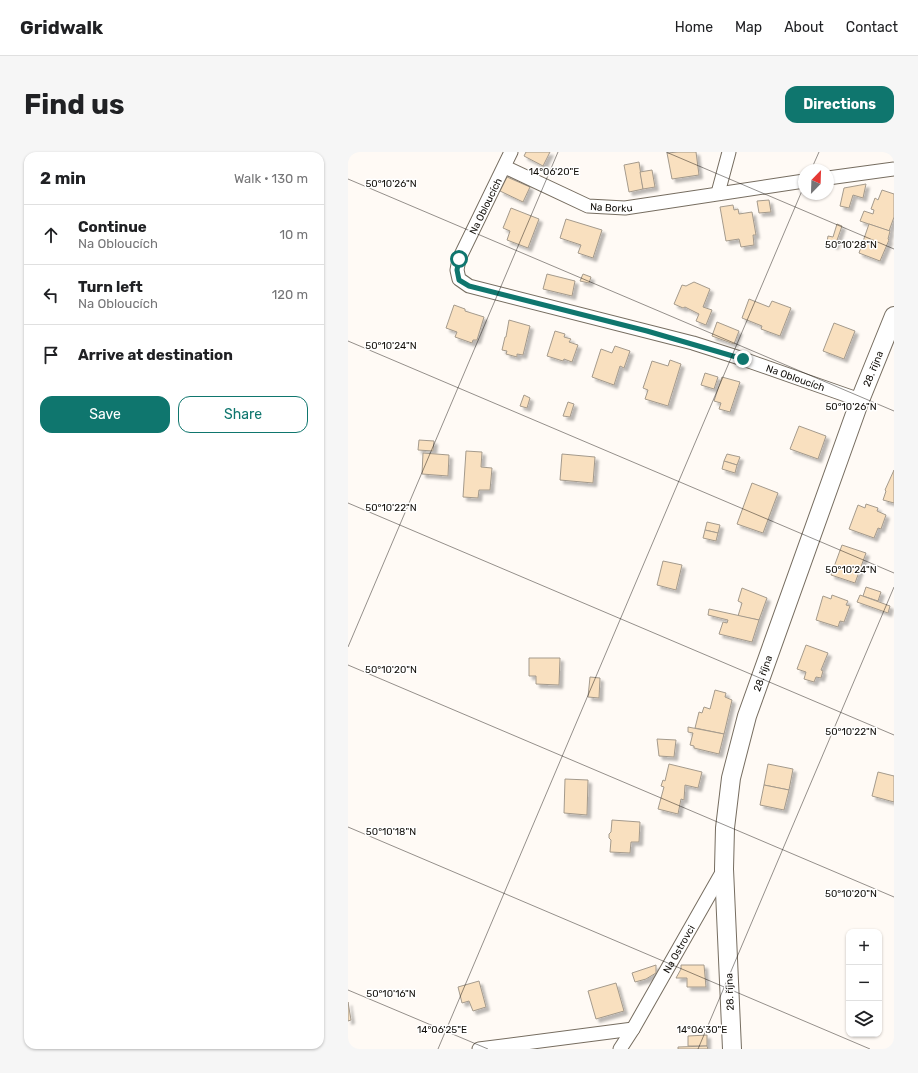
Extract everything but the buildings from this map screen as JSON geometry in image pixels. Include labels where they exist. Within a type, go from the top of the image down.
[{"type":"main road","name":"28. října","points":[[732,1049],[724,869],[725,828],[731,778],[747,716],[860,400],[894,316]]},
{"type":"street","points":[[504,167],[511,152]]},
{"type":"street","points":[[718,193],[729,152]]},
{"type":"street","name":"Na Borku","points":[[504,167],[588,206],[625,208],[798,182]]},
{"type":"street","name":"Na Obloucích","points":[[504,167],[459,259],[457,270],[459,280],[469,286],[693,344],[743,359],[860,400]]},
{"type":"street","points":[[834,177],[894,169]]},
{"type":"street","name":"Na Ostrovci","points":[[620,1049],[633,1029],[724,869]]},
{"type":"street","points":[[479,1049],[633,1029]]},
{"type":"route","points":[[459,259],[457,270],[459,280],[469,286],[647,331],[743,359]]}]
